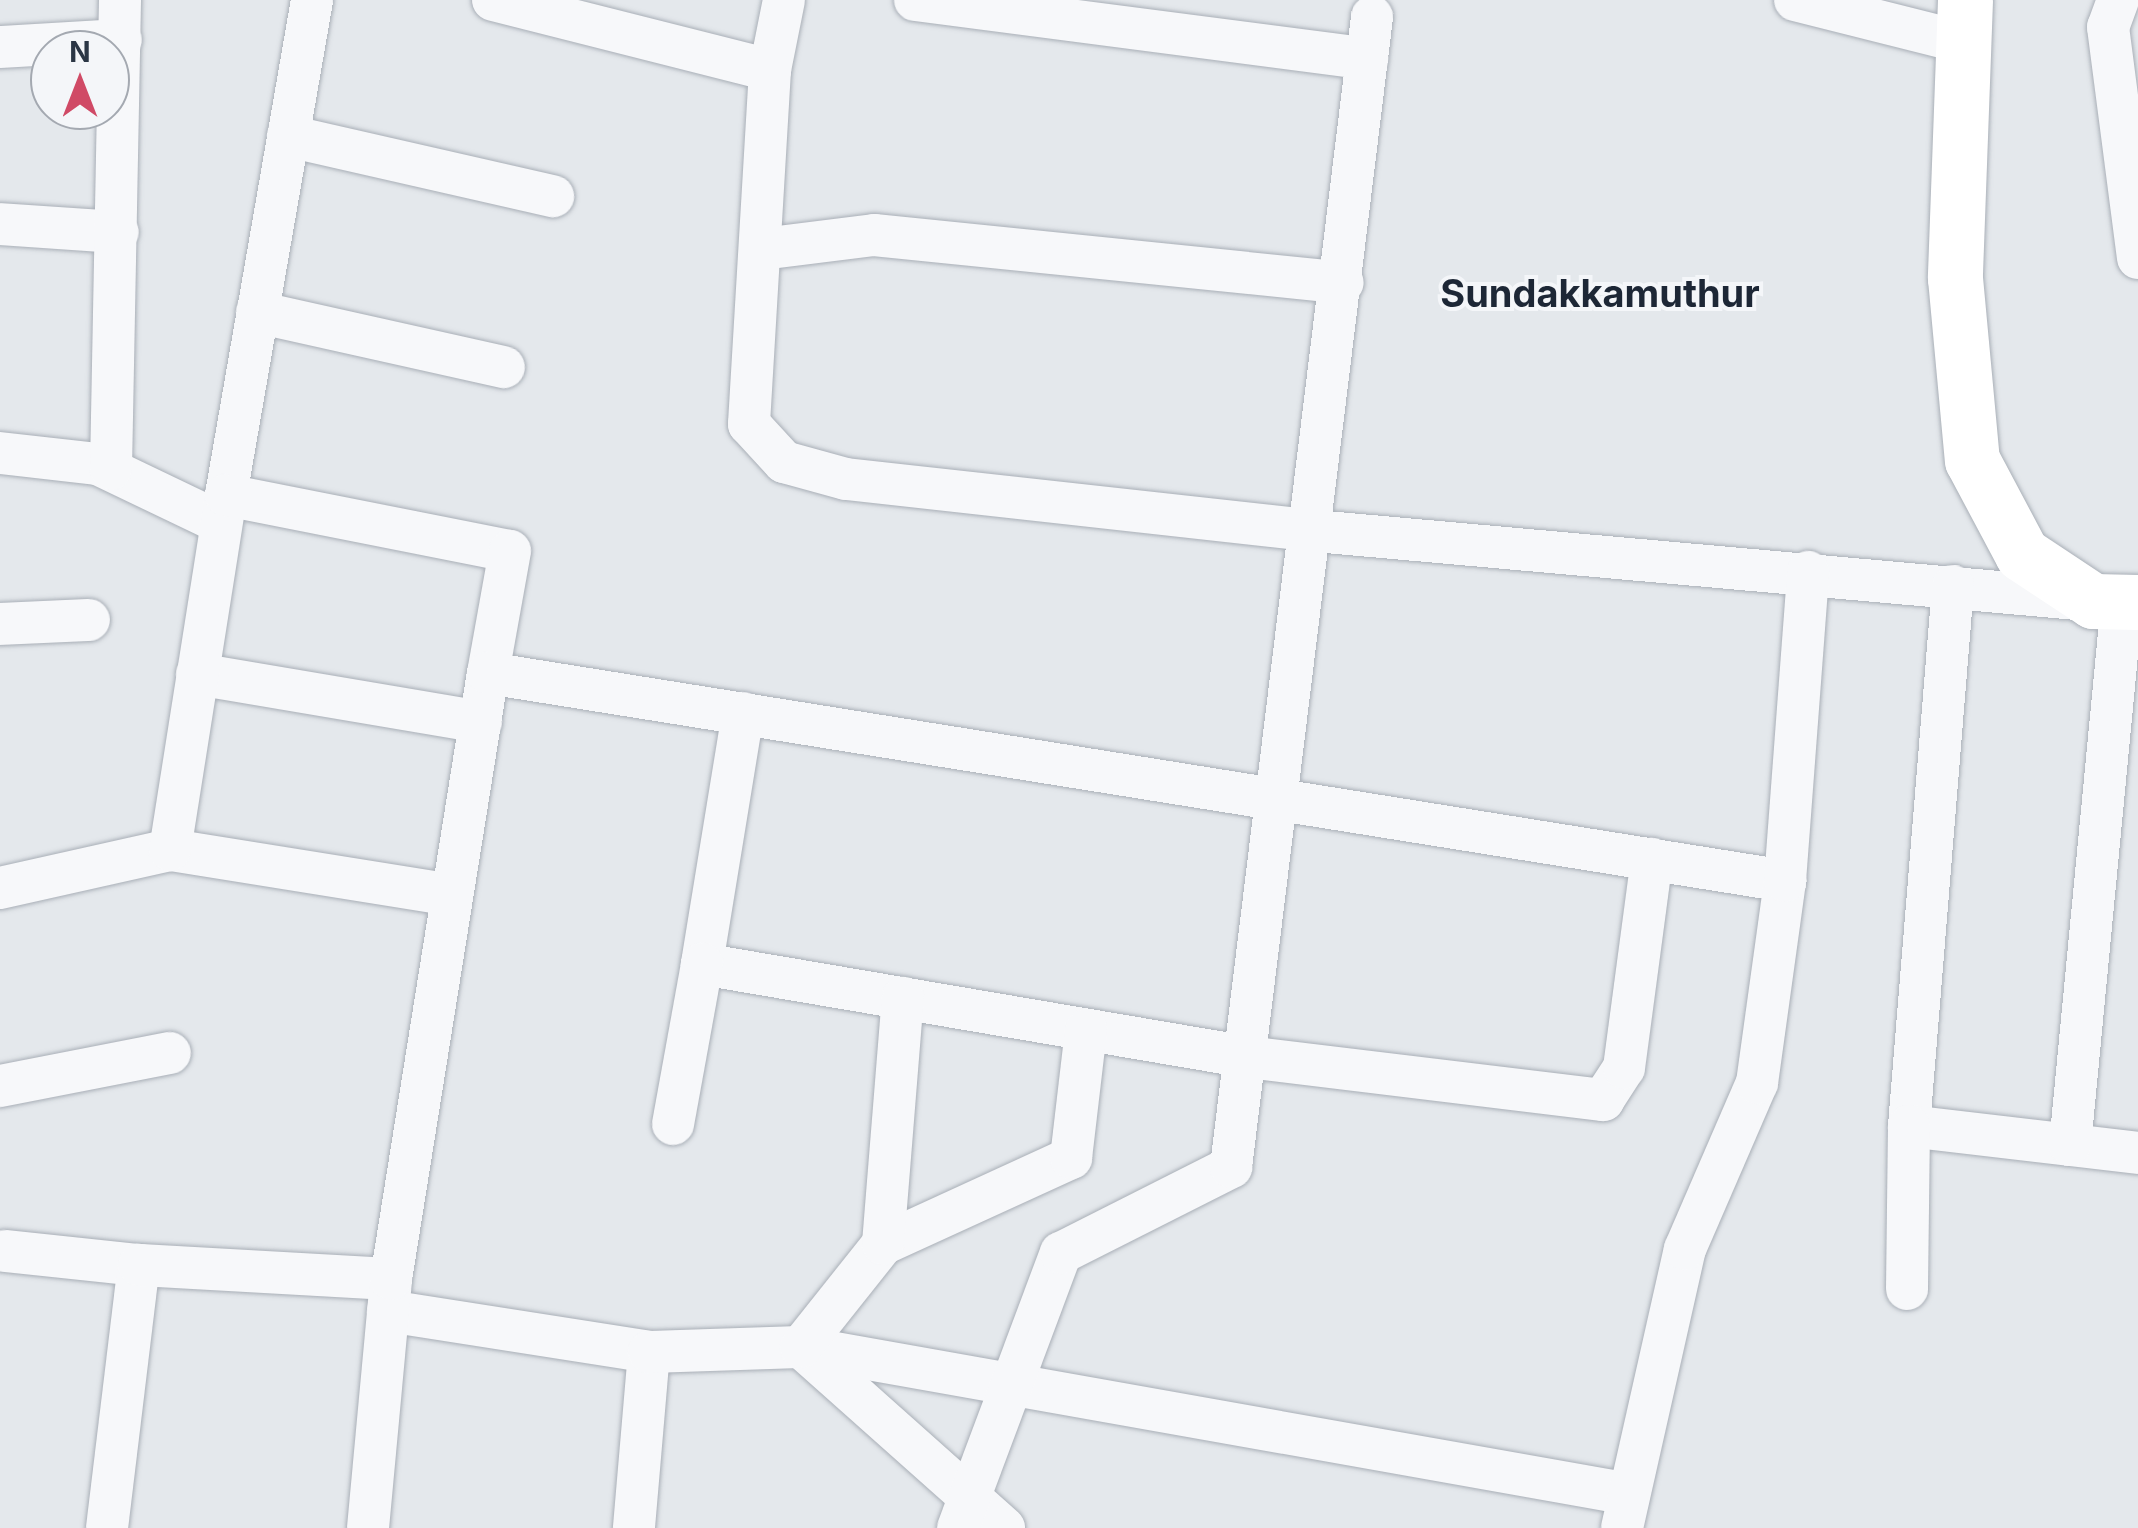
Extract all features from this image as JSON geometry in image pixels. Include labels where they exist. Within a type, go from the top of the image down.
[{"type":"main road","points":[[1964,21],[1955,278],[1972,460],[2022,554],[2118,602]]},
{"type":"street","points":[[170,850],[312,0]]},
{"type":"street","points":[[493,0],[770,70]]},
{"type":"street","points":[[784,0],[770,70],[749,424],[784,462],[846,479],[1315,530],[2118,602],[2070,1145]]},
{"type":"street","points":[[915,0],[1370,38],[1282,800],[1231,1167],[1061,1253],[1007,1383],[960,1512]]},
{"type":"street","points":[[1795,0],[1964,21]]},
{"type":"street","points":[[2118,0],[2108,27],[2131,102],[2138,258]]},
{"type":"street","points":[[0,47],[121,20],[111,470]]},
{"type":"street","points":[[288,136],[553,196]]},
{"type":"street","points":[[0,224],[118,232]]},
{"type":"street","points":[[762,249],[874,234],[1343,283]]},
{"type":"street","points":[[257,312],[504,367]]},
{"type":"street","points":[[0,453],[111,470],[224,509],[510,551],[389,1295],[368,1528]]},
{"type":"street","points":[[2,1239],[139,1265],[389,1295],[649,1352],[801,1347],[1007,1383],[1626,1511],[1685,1249],[1757,1084],[1786,880],[1808,572]]},
{"type":"street","points":[[1907,1289],[1909,1126],[1953,586]]},
{"type":"street","points":[[0,624],[89,620]]},
{"type":"street","points":[[488,673],[1786,880]]},
{"type":"street","points":[[198,674],[480,722]]},
{"type":"street","points":[[674,1124],[742,713]]},
{"type":"street","points":[[0,888],[170,850],[452,895]]},
{"type":"street","points":[[702,964],[1247,1057],[1602,1100],[1624,1068],[1652,859]]},
{"type":"street","points":[[883,1244],[903,998]]},
{"type":"street","points":[[801,1347],[883,1244],[1072,1158],[1086,1030]]},
{"type":"street","points":[[0,1086],[170,1053]]},
{"type":"street","points":[[1909,1126],[2138,1154]]},
{"type":"street","points":[[107,1528],[139,1265]]},
{"type":"street","points":[[801,1347],[960,1512],[1004,1528]]},
{"type":"street","points":[[634,1528],[649,1352]]},
{"type":"district","name":"Sundakkamuthur","points":[[1600,294]]}]
